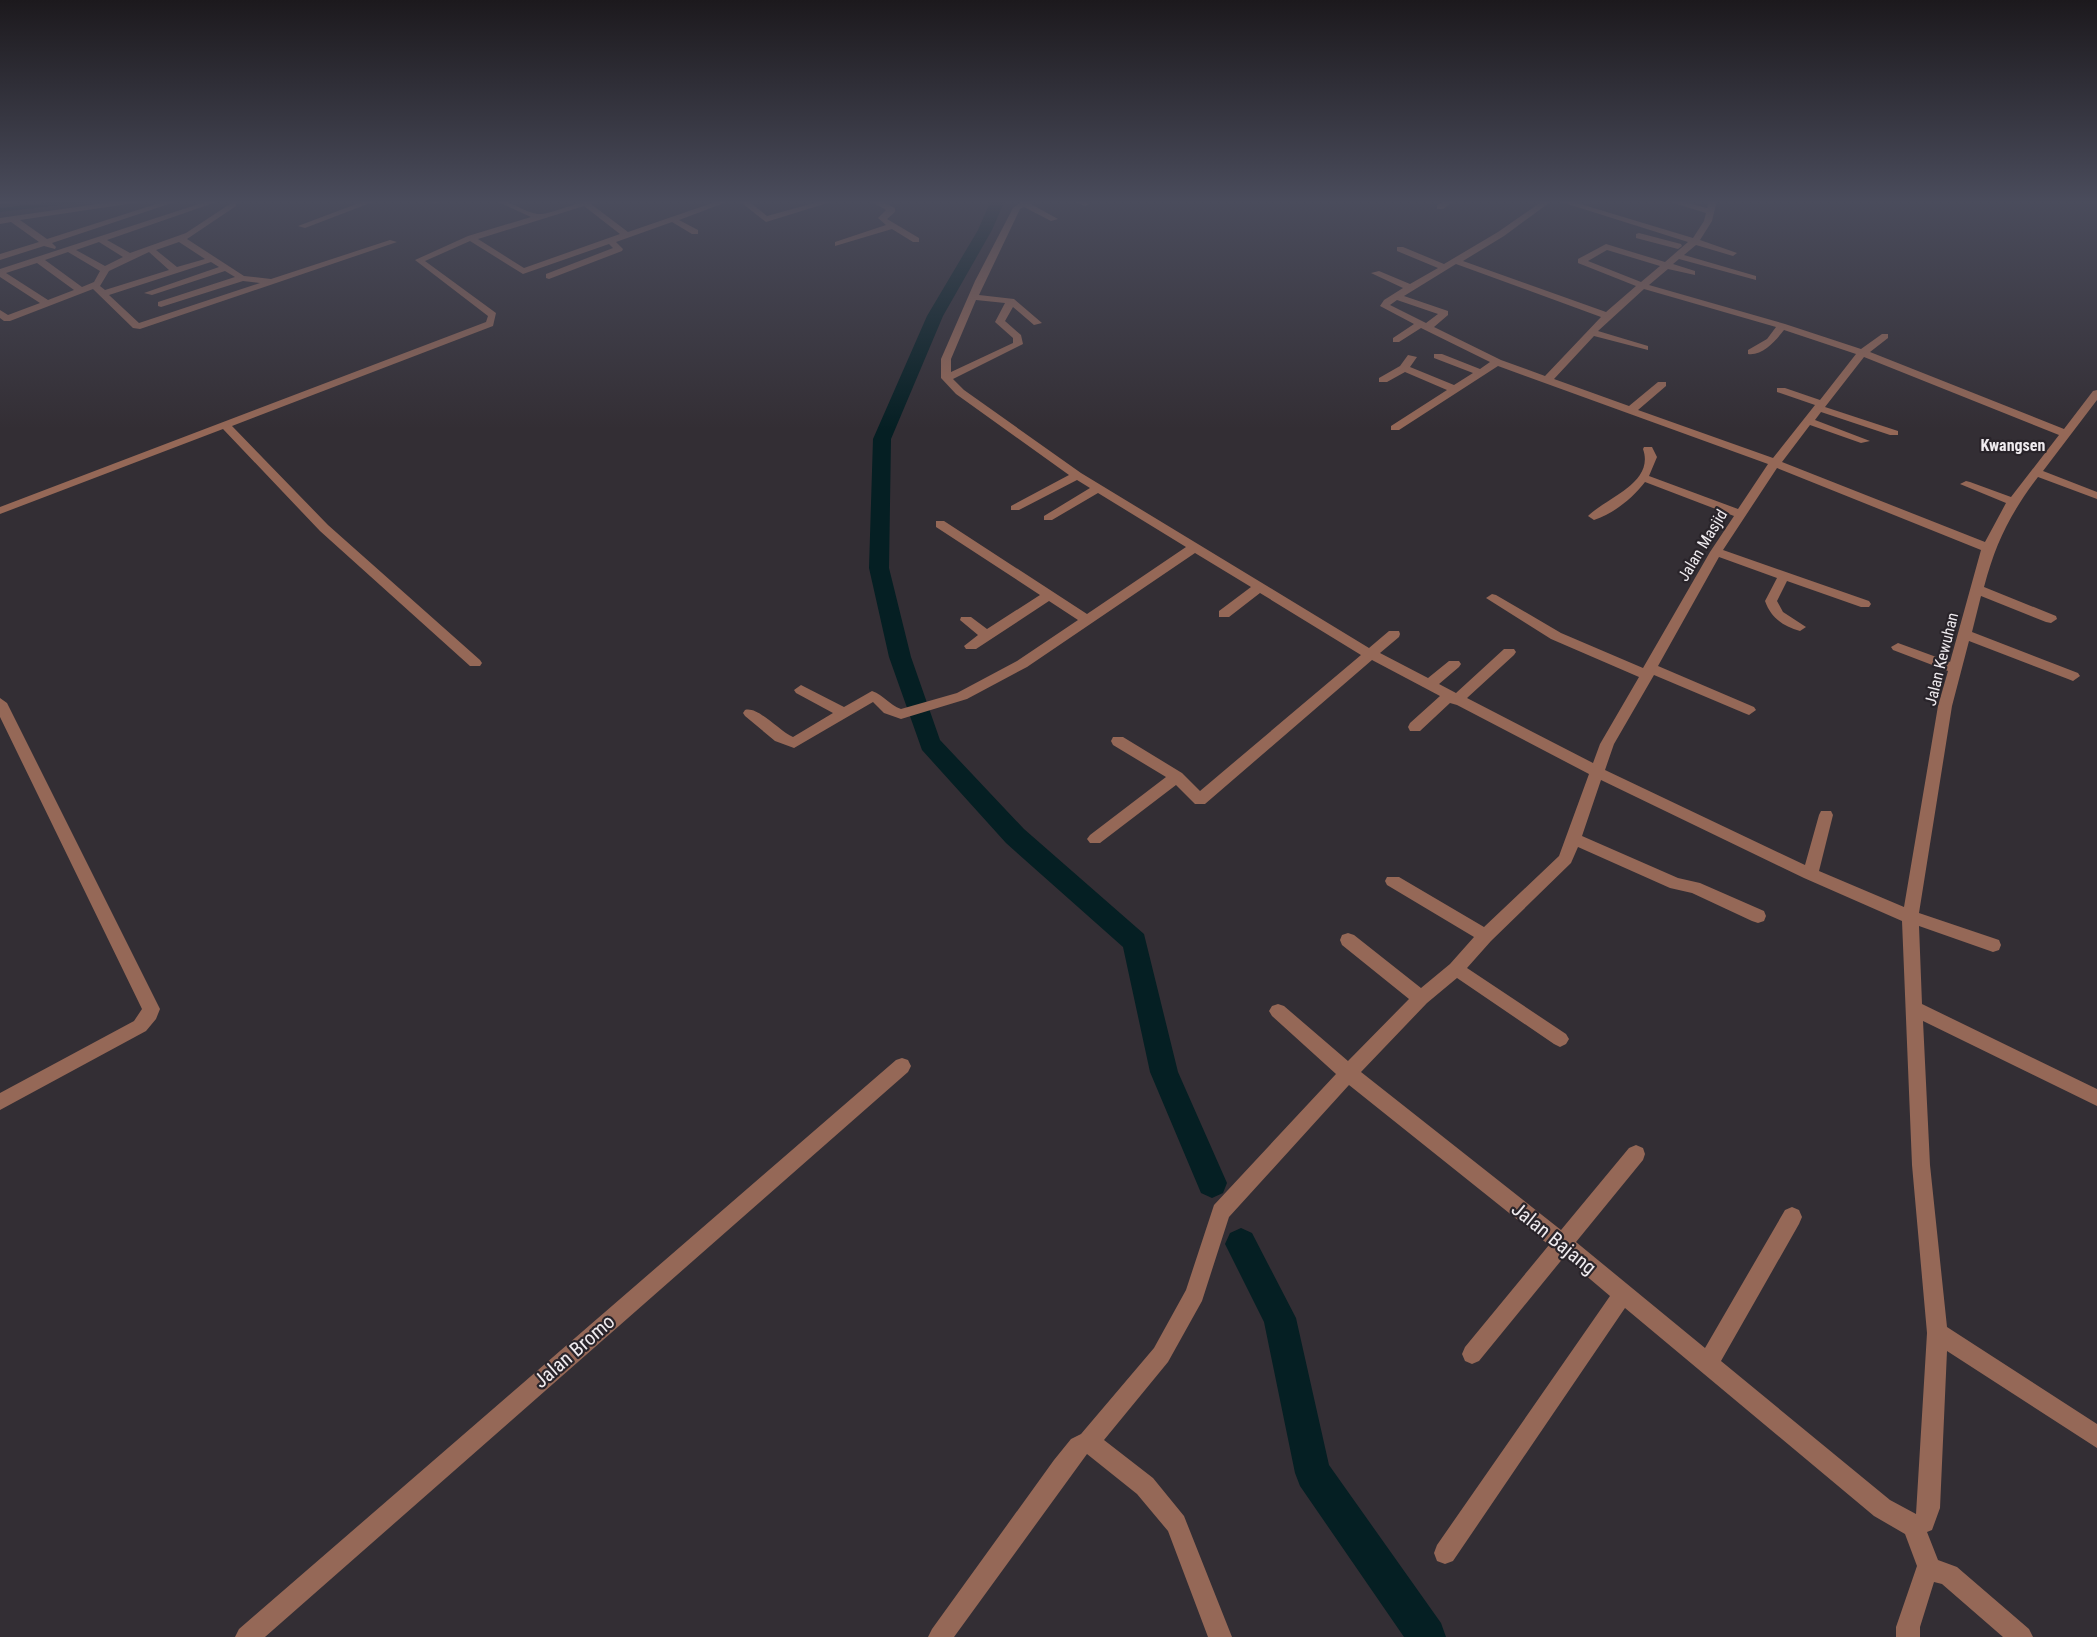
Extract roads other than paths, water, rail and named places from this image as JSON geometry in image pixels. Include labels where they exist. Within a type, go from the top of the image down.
[{"type":"street","points":[[5,276],[46,303]]},
{"type":"street","points":[[62,276],[81,290]]},
{"type":"street","points":[[0,313],[8,319],[100,282],[102,276]]},
{"type":"street","points":[[124,276],[100,291],[136,326],[289,276]]},
{"type":"street","points":[[131,276],[172,316]]},
{"type":"street","points":[[149,293],[200,276]]},
{"type":"street","points":[[239,276],[272,282]]},
{"type":"street","points":[[0,511],[490,324],[493,315],[440,276]]},
{"type":"street","points":[[983,276],[946,359],[946,378],[980,408],[1077,475],[1368,653],[1452,699],[1597,772],[1810,874],[1910,917],[1993,945]]},
{"type":"street","points":[[1384,276],[1408,287]]},
{"type":"street","points":[[1427,276],[1387,302],[1387,308],[1497,362],[1632,409],[1775,463],[1988,548]]},
{"type":"street","points":[[1497,276],[1606,316]]},
{"type":"street","points":[[1619,276],[1643,286],[1782,326],[1862,353],[2064,433]]},
{"type":"street","points":[[1548,379],[1606,316],[1654,276]]},
{"type":"street","points":[[1749,276],[1753,278]]},
{"type":"street","points":[[161,304],[242,278]]},
{"type":"street","points":[[1687,298],[1696,289]]},
{"type":"street","points":[[1395,296],[1445,313],[1396,340]]},
{"type":"street","points":[[973,297],[1011,301],[1037,323]]},
{"type":"street","points":[[946,378],[1018,344],[1018,337],[1000,322],[1011,301]]},
{"type":"street","points":[[1752,352],[1770,341],[1782,326]]},
{"type":"street","points":[[1590,332],[1645,348]]},
{"type":"street","name":"Jalan Masjid","points":[[1597,772],[1607,744],[1740,514],[1775,463],[1862,353],[1885,336]]},
{"type":"street","points":[[1438,356],[1480,372]]},
{"type":"street","points":[[1383,380],[1404,368],[1412,357]]},
{"type":"street","points":[[1395,428],[1497,362]]},
{"type":"street","points":[[1404,368],[1455,389]]},
{"type":"street","points":[[1632,409],[1662,384]]},
{"type":"street","points":[[1781,390],[1894,433]]},
{"type":"street","name":"Jalan Kewuhan","points":[[1937,1333],[1922,1165],[1910,917],[1945,706],[1988,548],[2013,502],[2097,393]]},
{"type":"street","points":[[1808,421],[1865,441]]},
{"type":"street","points":[[225,426],[324,528],[475,663]]},
{"type":"street","points":[[1594,516],[1614,505],[1643,478],[1651,457],[1648,449]]},
{"type":"street","points":[[2035,472],[2097,496]]},
{"type":"street","points":[[1015,508],[1077,475]]},
{"type":"street","points":[[1643,478],[1740,514]]},
{"type":"street","points":[[1966,484],[2013,502]]},
{"type":"street","points":[[1048,518],[1098,488]]},
{"type":"street","points":[[940,524],[1087,620]]},
{"type":"street","points":[[750,713],[780,737],[794,743],[842,712],[875,696],[896,714],[907,713],[962,696],[994,681],[1195,548]]},
{"type":"street","points":[[1716,552],[1865,604]]},
{"type":"street","points":[[1784,576],[1771,601],[1773,608],[1784,620],[1800,627]]},
{"type":"street","points":[[1224,615],[1260,588]]},
{"type":"street","points":[[1976,589],[2050,619]]},
{"type":"street","points":[[971,646],[1049,595]]},
{"type":"street","points":[[1492,598],[1556,636],[1749,710]]},
{"type":"street","points":[[966,620],[987,636]]},
{"type":"street","points":[[1118,741],[1177,777],[1196,799],[1204,798],[1368,653],[1394,634]]},
{"type":"street","points":[[1965,634],[2073,676]]},
{"type":"street","points":[[1898,647],[1955,669]]},
{"type":"street","points":[[1415,727],[1509,652]]},
{"type":"street","points":[[1428,686],[1454,664]]},
{"type":"street","points":[[801,690],[842,712]]},
{"type":"street","points":[[0,703],[151,1009],[150,1014],[140,1026],[0,1102]]},
{"type":"street","points":[[940,1637],[1062,1468],[1079,1447],[1089,1442],[1161,1355],[1195,1294],[1221,1212],[1348,1073],[1421,998],[1456,969],[1485,936],[1559,868],[1575,839],[1597,772]]},
{"type":"street","points":[[1095,839],[1177,777]]},
{"type":"street","points":[[1810,874],[1826,815]]},
{"type":"street","points":[[1575,839],[1676,884],[1694,886],[1758,916]]},
{"type":"street","points":[[1393,881],[1485,936]]},
{"type":"street","points":[[1348,940],[1421,998]]},
{"type":"street","points":[[1456,969],[1560,1039]]},
{"type":"street","points":[[1913,1008],[2097,1098]]},
{"type":"street","name":"Jalan Bajang","points":[[1278,1011],[1348,1073],[1562,1243],[1882,1508],[1913,1526]]},
{"type":"street","name":"Jalan Bromo","points":[[247,1637],[902,1066]]},
{"type":"street","points":[[1472,1354],[1636,1154]]},
{"type":"street","points":[[1707,1365],[1792,1216]]},
{"type":"street","points":[[1445,1553],[1623,1294]]},
{"type":"street","points":[[1937,1333],[2097,1437]]},
{"type":"street","points":[[1930,1569],[1913,1526],[1924,1522],[1929,1508],[1937,1333]]},
{"type":"street","points":[[1089,1442],[1145,1486],[1176,1524],[1220,1637]]},
{"type":"street","points":[[1908,1637],[1908,1627],[1925,1575],[1930,1569]]},
{"type":"street","points":[[1930,1569],[1949,1575],[2021,1637]]},
{"type":"waterway","points":[[958,276],[935,316],[882,439],[879,568],[900,657],[930,744],[1015,836],[1135,942],[1164,1072],[1212,1183]]},
{"type":"waterway","points":[[1241,1244],[1280,1318],[1313,1473],[1427,1637]]},
{"type":"district","name":"Kwangsen","points":[[2013,445]]}]
